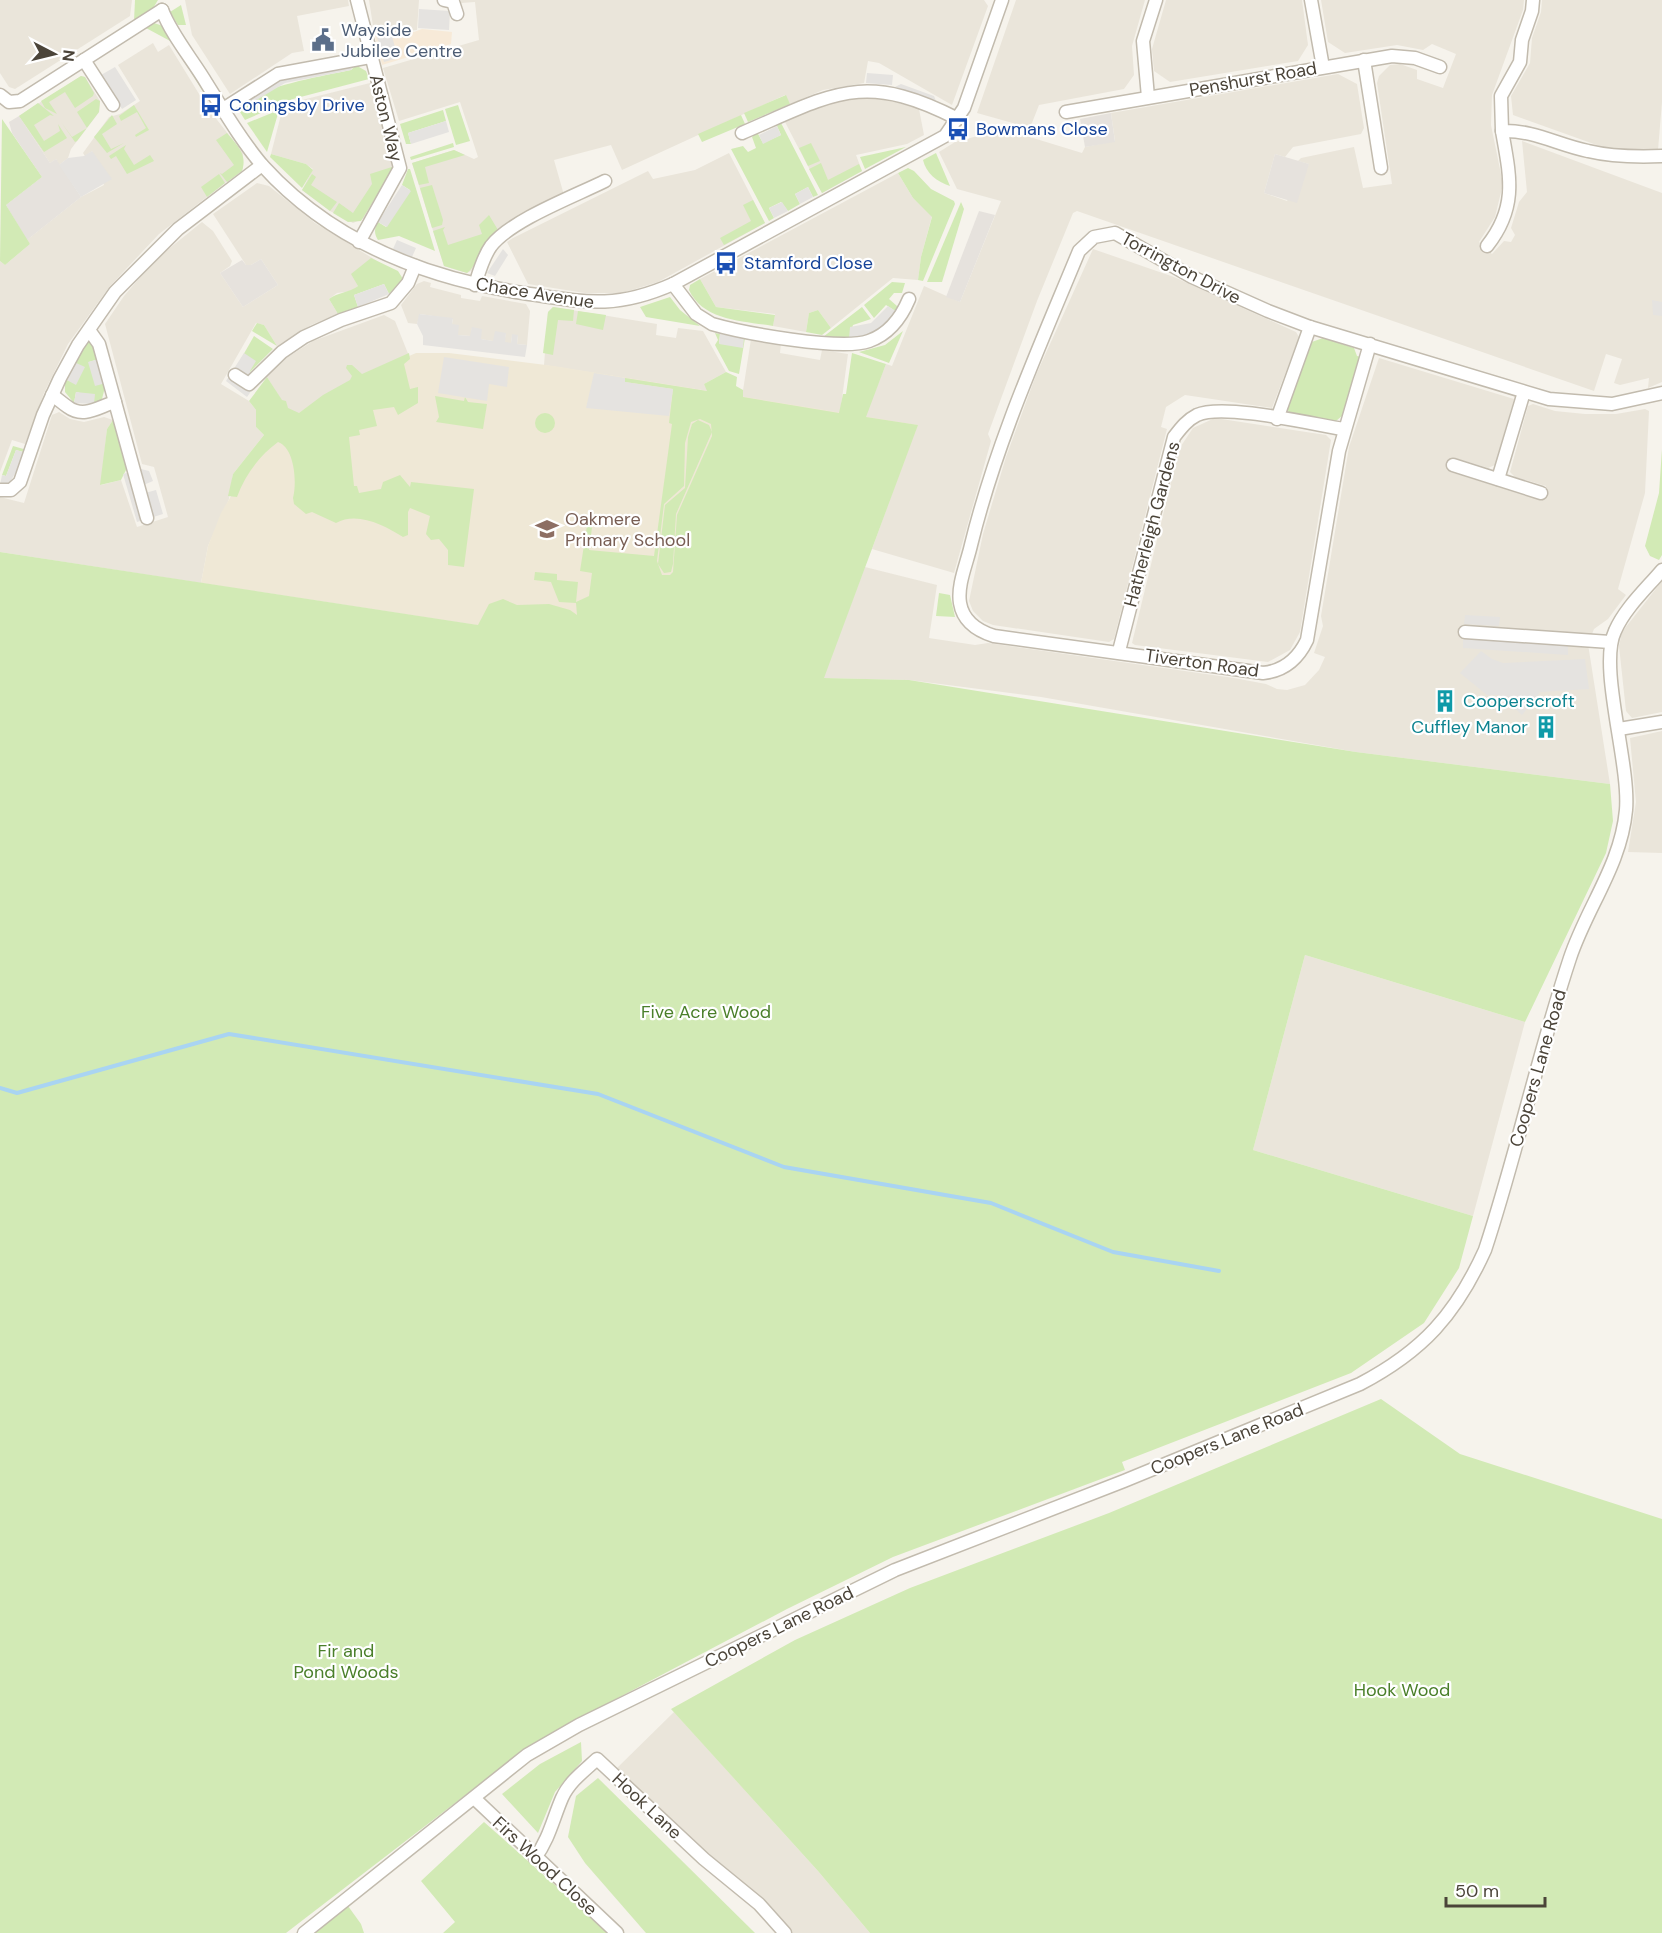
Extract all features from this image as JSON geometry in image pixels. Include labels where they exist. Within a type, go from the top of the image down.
[{"type":"street","name":"Aston Way","points":[[357,0],[400,168],[359,242]]},
{"type":"street","points":[[444,0],[453,2],[457,14]]},
{"type":"street","name":"Chace Avenue","points":[[163,5],[224,110],[262,165],[315,214],[359,242],[415,266],[475,285],[591,303],[612,303],[631,300],[673,284],[945,136],[958,119],[991,36],[1002,0]]},
{"type":"street","points":[[1148,96],[1142,55],[1143,41],[1156,0]]},
{"type":"street","points":[[1311,0],[1323,67]]},
{"type":"street","points":[[1487,246],[1503,223],[1510,191],[1502,131],[1501,96],[1520,62],[1522,40],[1532,11],[1533,0]]},
{"type":"street","points":[[0,95],[9,102],[20,101],[163,5]]},
{"type":"street","name":"Penshurst Road","points":[[1066,112],[1148,96],[1401,55],[1440,67]]},
{"type":"street","points":[[224,110],[278,74],[370,57]]},
{"type":"street","points":[[84,60],[113,105]]},
{"type":"street","points":[[1364,60],[1381,168]]},
{"type":"street","points":[[742,133],[817,100],[837,93],[862,90],[901,94],[958,119]]},
{"type":"street","points":[[1502,131],[1532,132],[1586,151],[1626,157],[1662,156]]},
{"type":"street","points":[[0,490],[11,490],[20,482],[52,395],[88,330],[115,292],[155,249],[262,165]]},
{"type":"street","points":[[475,285],[481,265],[491,246],[510,229],[605,181]]},
{"type":"street","name":"Torrington Drive","points":[[962,584],[993,466],[1016,401],[1080,251],[1094,237],[1103,234],[1121,236],[1185,273],[1233,297],[1310,327],[1524,392],[1549,399],[1590,404],[1633,401],[1662,393]]},
{"type":"street","points":[[235,375],[249,384],[282,352],[304,337],[341,320],[391,303],[408,283],[415,266]]},
{"type":"street","points":[[673,284],[696,314],[712,324],[834,344],[868,342],[887,332],[902,315],[909,299]]},
{"type":"street","points":[[1277,419],[1310,327]]},
{"type":"street","points":[[88,330],[99,344],[147,518]]},
{"type":"street","name":"Tiverton Road","points":[[962,584],[960,604],[964,614],[974,627],[987,634],[1263,673],[1282,668],[1301,653],[1310,625],[1343,429],[1370,344]]},
{"type":"street","points":[[1498,479],[1524,392]]},
{"type":"street","points":[[52,395],[68,408],[82,412],[98,410],[115,402]]},
{"type":"street","name":"Hatherleigh Gardens","points":[[1119,651],[1174,437],[1184,423],[1209,411],[1222,410],[1343,429]]},
{"type":"street","points":[[1453,465],[1541,493]]},
{"type":"street","name":"Coopers Lane Road","points":[[304,1933],[527,1755],[579,1725],[895,1570],[1124,1481],[1360,1384],[1388,1369],[1420,1346],[1454,1309],[1485,1250],[1549,1020],[1572,952],[1616,860],[1623,831],[1626,802],[1609,656],[1611,642],[1623,617],[1662,570]]},
{"type":"street","points":[[1465,632],[1611,642]]},
{"type":"street","points":[[1619,729],[1662,722]]},
{"type":"street","name":"Hook Lane","points":[[535,1858],[546,1844],[563,1796],[575,1779],[597,1759],[704,1859],[759,1904],[784,1933]]},
{"type":"street","name":"Firs Wood Close","points":[[474,1798],[617,1933]]},
{"type":"shaded area","points":[[0,0],[132,0],[130,16],[15,89],[9,87],[0,73]]},
{"type":"shaded area","points":[[185,0],[348,0],[349,6],[297,16],[304,51],[292,53],[230,94],[192,35]]},
{"type":"shaded area","points":[[369,0],[419,0],[417,30],[393,32],[390,28],[374,32]]},
{"type":"shaded area","points":[[461,0],[984,0],[988,6],[952,105],[879,63],[868,61],[864,83],[823,90],[790,104],[785,95],[622,170],[611,145],[554,160],[564,195],[498,230],[484,244],[473,270],[467,273],[444,266],[412,163],[454,150],[474,159],[478,157],[460,102],[399,121],[383,68],[479,40],[475,2],[461,3]]},
{"type":"shaded area","points":[[1016,0],[1145,0],[1132,46],[1134,75],[1124,89],[1039,105],[1030,128],[977,113]]},
{"type":"shaded area","points":[[1166,0],[1302,0],[1308,45],[1298,61],[1170,82],[1154,71],[1152,49]]},
{"type":"shaded area","points":[[1321,0],[1524,0],[1523,10],[1492,95],[1491,125],[1503,184],[1495,217],[1479,242],[1492,254],[1504,241],[1511,242],[1515,235],[1511,228],[1519,202],[1527,192],[1522,141],[1662,193],[1662,382],[1648,388],[1649,378],[1620,385],[1614,383],[1622,359],[1606,354],[1594,391],[1077,211],[1073,213],[1037,301],[988,434],[991,441],[954,573],[872,549],[917,425],[865,417],[886,364],[892,366],[924,286],[960,302],[1001,201],[957,189],[939,152],[955,142],[1004,129],[1082,153],[1085,147],[1115,141],[1111,113],[1338,74],[1357,84],[1364,128],[1361,134],[1293,147],[1285,157],[1275,154],[1264,193],[1287,201],[1309,164],[1298,161],[1301,158],[1354,147],[1363,188],[1392,184],[1377,83],[1379,76],[1390,65],[1400,64],[1417,70],[1417,79],[1443,88],[1456,54],[1432,44],[1423,50],[1397,45],[1345,53],[1328,42]]},
{"type":"shaded area","points":[[1542,0],[1662,0],[1662,102],[1658,150],[1619,153],[1513,115],[1511,96],[1530,63],[1532,38],[1541,12]]},
{"type":"shaded area","points":[[419,9],[450,11],[449,30],[418,28]]},
{"type":"shaded area","points":[[390,28],[393,32],[414,32],[422,29],[452,32],[451,44],[382,65],[374,32]]},
{"type":"shaded area","points":[[390,29],[398,58],[384,62],[376,34]]},
{"type":"shaded area","points":[[153,43],[158,52],[169,45],[207,107],[243,153],[243,169],[159,234],[110,286],[68,344],[44,393],[25,444],[12,440],[0,472],[0,261],[5,265],[30,244],[27,240],[81,197],[104,185],[92,151],[85,156],[83,153],[109,117],[120,114],[140,101],[118,65]]},
{"type":"shaded area","points":[[354,64],[351,70],[285,83],[253,102],[248,100],[280,79]]},
{"type":"shaded area","points":[[115,67],[136,100],[122,109],[101,75]]},
{"type":"shaded area","points":[[867,73],[893,75],[892,85],[866,83]]},
{"type":"shaded area","points":[[81,76],[85,77],[100,101],[99,112],[71,149],[68,158],[59,165],[56,159],[50,163],[19,116]]},
{"type":"shaded area","points":[[370,83],[395,166],[365,218],[353,223],[330,211],[302,190],[313,169],[306,164],[271,154],[283,107],[294,102]]},
{"type":"shaded area","points":[[901,84],[934,96],[936,101],[895,87]]},
{"type":"shaded area","points":[[869,98],[892,101],[919,109],[924,135],[907,144],[856,155],[862,171],[822,193],[785,122],[820,105],[849,99]]},
{"type":"shaded area","points":[[1111,113],[1115,142],[1085,147],[1080,119]]},
{"type":"shaded area","points":[[19,116],[50,163],[56,159],[81,197],[27,240],[6,205],[42,177],[12,133],[9,122]]},
{"type":"shaded area","points":[[446,121],[449,132],[411,144],[408,133]]},
{"type":"shaded area","points":[[777,126],[781,135],[763,144],[759,135]]},
{"type":"shaded area","points":[[92,151],[112,179],[81,197],[59,165],[68,158],[84,156]]},
{"type":"shaded area","points":[[729,153],[765,223],[658,282],[622,293],[585,293],[528,284],[507,242],[513,238],[648,171],[653,179],[695,170]]},
{"type":"shaded area","points":[[1275,154],[1309,164],[1297,203],[1264,193]]},
{"type":"shaded area","points":[[898,173],[913,198],[932,216],[921,257],[918,280],[893,278],[831,328],[818,310],[809,313],[806,332],[773,326],[775,314],[716,307],[700,279]]},
{"type":"shaded area","points":[[257,183],[269,186],[315,223],[382,264],[352,291],[337,293],[329,299],[338,314],[311,325],[277,346],[264,325],[256,323],[221,384],[249,401],[256,410],[256,427],[264,435],[233,474],[229,499],[208,546],[201,583],[0,552],[0,497],[24,503],[52,415],[59,412],[70,419],[84,422],[104,417],[113,420],[107,429],[101,485],[121,480],[137,527],[168,517],[154,467],[142,464],[105,324],[124,296],[155,260],[202,222],[213,231],[232,261],[230,266],[220,273],[243,307],[278,285],[261,259],[251,265],[246,265],[213,214]]},
{"type":"shaded area","points":[[402,185],[411,191],[387,227],[378,222]]},
{"type":"shaded area","points":[[808,187],[813,197],[800,204],[795,194]]},
{"type":"shaded area","points":[[782,202],[788,211],[774,218],[769,208]]},
{"type":"shaded area","points":[[979,211],[995,215],[960,302],[946,297]]},
{"type":"shaded area","points":[[397,240],[416,248],[412,257],[393,249]]},
{"type":"shaded area","points":[[503,249],[508,255],[495,276],[487,273]]},
{"type":"shaded area","points":[[1093,249],[1174,277],[1296,332],[1299,337],[1272,408],[1185,395],[1166,407],[1161,427],[1167,429],[1114,639],[1109,642],[993,625],[983,621],[973,611],[969,601],[983,534],[1006,457],[1036,375]]},
{"type":"shaded area","points":[[261,259],[278,285],[243,307],[220,273],[242,260],[246,265],[251,265]]},
{"type":"shaded area","points":[[424,281],[431,283],[430,287],[461,295],[461,298],[480,301],[482,296],[526,304],[530,311],[527,345],[517,344],[518,335],[512,335],[511,343],[504,343],[506,333],[493,341],[480,339],[472,328],[471,336],[457,335],[452,324],[453,319],[420,314],[417,324],[408,323],[401,305],[417,284]]},
{"type":"shaded area","points":[[384,284],[389,294],[358,307],[354,295]]},
{"type":"shaded area","points":[[1652,300],[1662,302],[1662,316],[1653,315]]},
{"type":"shaded area","points":[[888,306],[897,312],[892,320],[874,334],[849,339],[850,327],[871,323]]},
{"type":"shaded area","points":[[553,307],[657,324],[656,335],[676,338],[678,328],[703,331],[726,372],[704,384],[708,391],[544,365],[548,312]]},
{"type":"shaded area","points":[[419,314],[453,318],[452,324],[459,325],[458,335],[470,336],[472,327],[482,329],[481,339],[493,341],[495,331],[506,333],[505,342],[511,343],[512,334],[518,335],[517,344],[527,345],[525,357],[423,345],[423,336],[417,324]]},
{"type":"shaded area","points":[[384,315],[395,321],[409,356],[292,417],[267,377],[288,357],[313,341]]},
{"type":"shaded area","points":[[720,334],[744,338],[743,348],[719,344]]},
{"type":"shaded area","points":[[751,339],[781,343],[780,353],[820,360],[822,350],[848,354],[840,413],[742,397]]},
{"type":"shaded area","points":[[244,353],[256,361],[250,371],[254,387],[247,397],[226,381]]},
{"type":"shaded area","name":"Oakmere Primary School","points":[[416,353],[449,353],[554,366],[918,425],[823,678],[201,583],[208,546],[221,513],[250,464],[292,417],[344,384]]},
{"type":"shaded area","points":[[444,357],[509,367],[507,387],[489,384],[487,401],[438,393]]},
{"type":"shaded area","points":[[1379,358],[1514,399],[1495,465],[1488,468],[1455,458],[1450,472],[1542,500],[1546,486],[1515,477],[1510,472],[1528,406],[1533,404],[1555,411],[1585,414],[1616,414],[1645,409],[1649,411],[1645,493],[1618,589],[1626,595],[1608,619],[1594,629],[1588,644],[1610,784],[1356,752],[1041,697],[909,680],[823,678],[865,567],[937,585],[929,638],[975,645],[988,643],[1234,678],[1266,684],[1277,689],[1287,690],[1305,685],[1319,670],[1325,657],[1314,653],[1323,626],[1321,616],[1349,447]]},
{"type":"shaded area","points":[[99,359],[106,383],[95,386],[88,362]]},
{"type":"shaded area","points":[[74,362],[85,367],[76,385],[65,379]]},
{"type":"shaded area","points":[[594,373],[625,378],[625,382],[673,389],[669,416],[586,408]]},
{"type":"shaded area","points":[[76,392],[95,394],[94,404],[74,403]]},
{"type":"shaded area","points":[[1215,418],[1326,435],[1331,440],[1300,632],[1290,650],[1268,662],[1132,643],[1179,449],[1193,428]]},
{"type":"shaded area","points":[[16,450],[27,453],[10,482],[6,486],[0,485],[2,475],[6,476]]},
{"type":"shaded area","points":[[141,469],[149,471],[153,481],[141,486],[145,493],[156,490],[163,514],[137,522],[123,474]]},
{"type":"shaded area","points":[[1662,581],[1662,712],[1632,718],[1626,711],[1619,646],[1622,632]]},
{"type":"shaded area","points":[[1465,615],[1500,617],[1499,626],[1464,624]]},
{"type":"shaded area","points":[[1463,638],[1568,644],[1568,655],[1463,648]]},
{"type":"shaded area","points":[[1481,651],[1503,663],[1585,659],[1589,689],[1540,692],[1522,715],[1500,695],[1487,695],[1460,673]]},
{"type":"shaded area","points":[[1662,731],[1662,853],[1628,852],[1636,802],[1630,738]]},
{"type":"shaded area","points":[[1305,955],[1525,1022],[1473,1216],[1253,1150]]},
{"type":"shaded area","points":[[674,1712],[818,1871],[870,1933],[791,1933],[763,1900],[707,1855],[617,1768]]},
{"type":"green space","points":[[135,0],[158,0],[152,10],[134,21]]},
{"type":"green space","points":[[181,5],[186,25],[178,25],[170,12]]},
{"type":"green space","points":[[154,23],[166,27],[208,95],[207,98],[172,42],[146,28]]},
{"type":"green space","points":[[358,63],[359,67],[366,71],[369,79],[293,99],[245,120],[238,109],[245,102],[272,89],[351,70]]},
{"type":"green space","points":[[81,76],[85,77],[94,93],[93,96],[75,108],[65,92],[49,102],[57,114],[45,108],[41,101]]},
{"type":"green space","points":[[786,95],[790,104],[748,122],[744,113]]},
{"type":"green space","points":[[96,99],[100,101],[99,112],[87,128],[77,112]]},
{"type":"green space","points":[[38,103],[54,116],[50,115],[34,125],[44,141],[60,131],[58,124],[67,138],[44,152],[19,116]]},
{"type":"green space","points":[[134,105],[149,130],[136,137],[135,135],[146,128],[137,112],[121,121],[119,116]]},
{"type":"green space","points":[[458,105],[470,141],[456,145],[445,109]]},
{"type":"green space","points":[[279,110],[267,152],[247,123]]},
{"type":"green space","points":[[443,110],[446,121],[408,133],[411,144],[406,144],[400,124]]},
{"type":"green space","points":[[112,115],[117,124],[102,134],[111,149],[124,143],[107,153],[94,137]]},
{"type":"green space","points":[[741,115],[745,124],[702,142],[698,134]]},
{"type":"green space","points":[[2,119],[42,177],[6,205],[30,244],[5,265],[0,261]]},
{"type":"green space","points":[[780,121],[818,195],[813,197],[808,187],[795,194],[800,204],[788,211],[781,202],[769,208],[774,218],[769,221],[731,149],[743,146],[748,152],[756,148],[752,137],[757,132],[763,143],[781,135],[777,126]]},
{"type":"green space","points":[[61,122],[72,137],[87,128],[75,142]]},
{"type":"green space","points":[[227,133],[240,150],[244,160],[242,171],[227,182],[220,173],[222,174],[234,165],[216,140]]},
{"type":"green space","points":[[453,143],[454,147],[411,160],[410,157]]},
{"type":"green space","points":[[811,143],[820,161],[808,166],[799,148]]},
{"type":"green space","points":[[126,145],[124,149],[134,165],[150,155],[154,161],[127,174],[116,156],[111,159],[109,156]]},
{"type":"green space","points":[[906,147],[865,169],[860,157]]},
{"type":"green space","points":[[454,150],[465,155],[425,167],[429,183],[419,185],[412,163]]},
{"type":"green space","points":[[936,153],[950,186],[933,176],[924,165],[923,160]]},
{"type":"green space","points":[[271,154],[306,164],[313,170],[302,188],[270,157]]},
{"type":"green space","points":[[821,163],[828,180],[859,164],[862,171],[822,193],[809,169]]},
{"type":"green space","points":[[395,166],[361,221],[348,222],[333,213],[339,203],[353,213],[372,184],[370,174]]},
{"type":"green space","points":[[908,168],[914,171],[931,189],[954,201],[955,204],[923,281],[918,280],[921,257],[932,217],[913,198],[898,173]]},
{"type":"green space","points":[[410,169],[435,251],[399,236],[378,240],[376,236],[375,229],[378,222],[386,227],[410,190],[402,185]]},
{"type":"green space","points":[[219,174],[225,183],[207,197],[201,187]]},
{"type":"green space","points":[[312,174],[316,177],[311,185],[337,202],[330,211],[302,190]]},
{"type":"green space","points":[[432,185],[443,220],[442,225],[432,228],[420,188]]},
{"type":"green space","points":[[753,200],[765,223],[724,245],[720,238],[751,221],[743,205]]},
{"type":"green space","points":[[961,202],[964,209],[942,282],[927,282]]},
{"type":"green space","points":[[489,215],[498,230],[470,270],[467,273],[444,266],[433,231],[445,227],[443,230],[448,245],[482,234],[479,225]]},
{"type":"green space","points":[[371,258],[398,271],[403,279],[389,294],[384,284],[354,295],[358,307],[338,314],[329,299],[358,286],[351,274]]},
{"type":"green space","points":[[700,279],[716,307],[775,315],[773,326],[725,318],[704,308],[689,290],[690,285]]},
{"type":"green space","points":[[892,282],[905,283],[902,293],[894,293],[889,299],[897,306],[897,312],[886,305],[874,318],[864,305]]},
{"type":"green space","points":[[670,297],[680,310],[700,326],[646,317],[640,307]]},
{"type":"green space","points":[[553,307],[574,310],[573,321],[558,320],[553,355],[543,353],[548,312]]},
{"type":"green space","points":[[862,307],[871,319],[853,325],[849,339],[823,337]]},
{"type":"green space","points":[[818,310],[831,328],[822,335],[806,332],[809,313]]},
{"type":"green space","points":[[578,311],[606,315],[603,330],[576,324]]},
{"type":"green space","points":[[257,323],[264,325],[277,346],[252,331]]},
{"type":"green space","points":[[903,331],[889,363],[859,352],[885,345]]},
{"type":"green space","points":[[715,333],[720,334],[719,343],[745,338],[739,374],[729,371],[715,345],[718,340]]},
{"type":"green space","points":[[254,336],[273,349],[250,372],[244,354],[238,364]]},
{"type":"green space","points":[[1323,338],[1354,348],[1357,356],[1361,357],[1343,415],[1336,421],[1291,416],[1286,407],[1309,343]]},
{"type":"green space","points":[[86,342],[92,342],[99,359],[89,362],[106,383],[102,399],[94,404],[84,394],[76,392],[74,403],[65,392],[65,379],[76,384],[74,362]]},
{"type":"green space","points":[[409,353],[410,359],[404,364],[410,389],[418,387],[418,403],[398,415],[394,407],[373,410],[377,426],[359,430],[360,435],[349,437],[354,486],[357,486],[359,493],[381,489],[383,482],[400,475],[410,487],[411,482],[474,489],[464,567],[448,565],[448,550],[439,539],[431,540],[426,534],[430,516],[410,508],[408,535],[403,537],[370,521],[353,518],[336,523],[312,512],[306,514],[294,504],[295,484],[291,458],[284,446],[278,442],[254,466],[237,497],[228,496],[233,474],[264,435],[256,427],[256,410],[249,401],[267,377],[282,400],[286,401],[288,408],[299,413],[323,395],[350,380],[352,376],[346,368],[347,365],[352,365],[362,374]]},
{"type":"green space","points":[[852,353],[886,364],[866,417],[918,425],[824,678],[909,680],[1356,752],[1610,784],[1613,821],[1606,853],[1525,1022],[1305,955],[1253,1150],[1473,1216],[1459,1268],[1424,1323],[1351,1373],[1122,1462],[1125,1470],[893,1557],[787,1609],[524,1750],[286,1933],[0,1933],[0,552],[478,625],[489,604],[503,599],[517,605],[549,604],[570,610],[577,615],[576,603],[559,602],[551,582],[534,580],[535,572],[557,574],[557,580],[578,582],[576,602],[589,596],[592,573],[580,571],[588,519],[593,520],[589,550],[654,556],[672,424],[669,423],[673,389],[625,382],[625,378],[707,391],[704,384],[726,372],[737,377],[736,386],[743,390],[743,397],[839,413],[843,394],[846,394]],"holes":[[[700,419],[711,424],[712,436],[677,515],[673,572],[670,575],[662,575],[657,561],[664,504],[684,486],[685,443],[691,422]]]},
{"type":"green space","points":[[435,396],[464,401],[465,397],[468,402],[487,404],[483,429],[436,422],[439,417]]},
{"type":"green space","points":[[545,413],[552,416],[555,423],[552,430],[545,433],[538,430],[535,423],[538,416]]},
{"type":"green space","points":[[113,420],[119,434],[127,468],[121,480],[100,485],[107,429]]},
{"type":"green space","points":[[698,420],[709,425],[712,432],[676,514],[673,564],[671,572],[664,573],[658,564],[665,505],[685,488],[688,437],[692,424]]},
{"type":"green space","points":[[13,446],[27,450],[27,453],[16,450],[6,476],[2,475]]},
{"type":"green space","points":[[1662,449],[1662,555],[1659,560],[1650,556],[1645,546],[1659,493]]},
{"type":"green space","points":[[939,593],[950,595],[955,617],[936,616]]},
{"type":"green space","name":"Hook Wood","points":[[1381,1399],[1460,1454],[1662,1519],[1662,1933],[870,1933],[818,1871],[671,1709],[795,1640],[910,1588],[1109,1513]]},
{"type":"green space","points":[[581,1742],[582,1761],[555,1792],[538,1833],[502,1794],[540,1764]]},
{"type":"green space","points":[[598,1778],[755,1933],[646,1933],[585,1863],[568,1837],[576,1796]]},
{"type":"green space","points":[[484,1822],[609,1933],[443,1933],[455,1922],[421,1881]]},
{"type":"green space","points":[[348,1906],[361,1924],[364,1933],[314,1933]]},
{"type":"waterway","points":[[0,1088],[17,1093],[229,1034],[598,1094],[784,1167],[991,1203],[1113,1252],[1219,1271]]},
{"type":"place","name":"Wayside Jubilee Centre","points":[[323,40]]},
{"type":"place","name":"Coningsby Drive","points":[[211,105]]},
{"type":"place","name":"Bowmans Close","points":[[958,129]]},
{"type":"place","name":"Stamford Close","points":[[726,263]]},
{"type":"place","name":"Oakmere Primary School","points":[[547,529]]},
{"type":"place","name":"Cooperscroft","points":[[1445,701]]},
{"type":"place","name":"Cuffley Manor","points":[[1546,727]]},
{"type":"park label","name":"Five Acre Wood","points":[[706,1012]]},
{"type":"park label","name":"Fir and Pond Woods","points":[[346,1661]]}]
